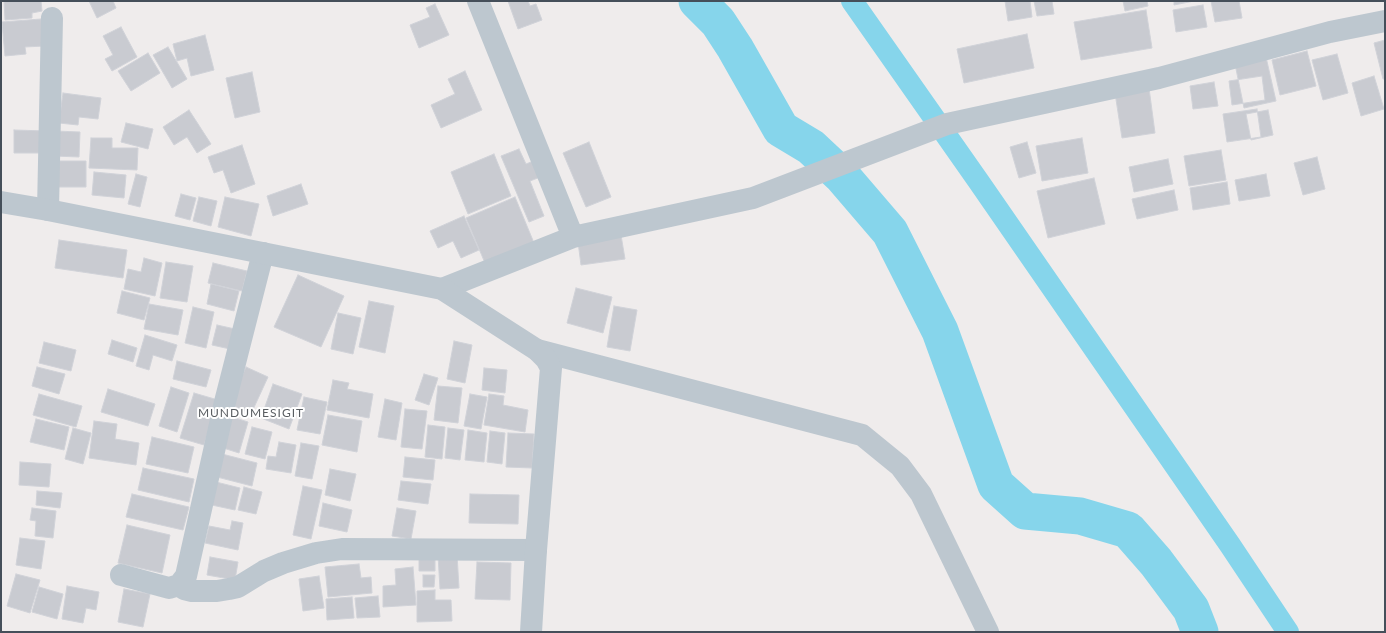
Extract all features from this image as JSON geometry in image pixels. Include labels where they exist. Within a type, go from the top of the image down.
[{"type":"street","points":[[478,1],[573,237]]},
{"type":"street","points":[[48,210],[52,18]]},
{"type":"street","points":[[442,289],[573,237],[753,198],[940,126],[1159,78],[1330,32],[1385,21]]},
{"type":"street","points":[[1,202],[48,210],[442,289],[537,350],[546,359],[551,368],[536,550],[531,632]]},
{"type":"street","points":[[121,575],[169,588],[179,585],[186,576],[225,402],[263,253]]},
{"type":"street","points":[[537,350],[862,435],[900,466],[921,494],[988,632]]},
{"type":"street","points":[[179,585],[184,589],[192,591],[217,592],[238,587],[264,571],[283,563],[316,553],[342,549],[536,550]]},
{"type":"building","points":[[4,1],[41,1],[42,11],[32,13],[32,18],[5,20]]},
{"type":"building","points":[[89,1],[113,1],[116,8],[97,18]]},
{"type":"building","points":[[508,1],[528,1],[530,6],[536,4],[542,20],[518,29]]},
{"type":"building","points":[[1005,1],[1030,1],[1032,17],[1008,21]]},
{"type":"building","points":[[1034,1],[1052,1],[1054,14],[1037,16]]},
{"type":"building","points":[[1123,1],[1147,1],[1148,6],[1125,11]]},
{"type":"building","points":[[1174,1],[1194,1],[1174,5]]},
{"type":"building","points":[[1211,1],[1239,1],[1242,18],[1215,22]]},
{"type":"building","points":[[435,4],[449,35],[419,48],[410,25],[430,17],[426,8]]},
{"type":"building","points":[[1203,5],[1207,27],[1176,32],[1173,10]]},
{"type":"building","points":[[1146,10],[1152,48],[1081,60],[1074,22]]},
{"type":"building","points":[[41,19],[44,46],[25,47],[26,54],[5,56],[2,22]]},
{"type":"building","points":[[121,27],[137,57],[112,71],[105,59],[113,55],[103,36]]},
{"type":"building","points":[[1027,34],[1034,68],[964,83],[957,49]]},
{"type":"building","points":[[205,35],[214,70],[191,76],[187,58],[177,61],[173,44]]},
{"type":"building","points":[[1385,40],[1385,79],[1383,79],[1374,43]]},
{"type":"building","points":[[168,47],[187,79],[172,88],[153,55]]},
{"type":"building","points":[[1307,51],[1316,86],[1280,95],[1272,60]]},
{"type":"building","points":[[148,53],[160,73],[131,91],[118,71]]},
{"type":"building","points":[[1337,54],[1348,93],[1323,100],[1312,60]]},
{"type":"building","points":[[1266,57],[1276,101],[1244,108],[1235,64]]},
{"type":"building","points":[[465,71],[482,110],[441,128],[431,105],[455,94],[448,79]]},
{"type":"building","points":[[252,72],[260,112],[235,118],[226,78]]},
{"type":"building","points":[[1262,76],[1265,100],[1232,105],[1229,81]]},
{"type":"building","points":[[1374,76],[1384,109],[1361,116],[1352,83]]},
{"type":"building","points":[[1214,82],[1218,106],[1193,109],[1190,86]]},
{"type":"building","points":[[1149,88],[1155,133],[1122,138],[1115,93]]},
{"type":"building","points":[[63,93],[101,98],[98,119],[79,117],[78,125],[59,123]]},
{"type":"building","points":[[1257,109],[1261,137],[1227,142],[1223,114]]},
{"type":"building","points":[[189,110],[211,144],[197,153],[187,137],[174,145],[163,127]]},
{"type":"building","points":[[1268,110],[1273,135],[1251,140],[1246,114]]},
{"type":"building","points":[[126,123],[153,129],[148,149],[121,142]]},
{"type":"building","points":[[14,130],[47,131],[47,153],[14,153]]},
{"type":"building","points":[[55,131],[80,132],[79,157],[54,156]]},
{"type":"building","points":[[91,138],[112,138],[112,148],[138,148],[137,170],[89,168]]},
{"type":"building","points":[[1082,138],[1088,173],[1042,181],[1036,146]]},
{"type":"building","points":[[589,142],[611,197],[586,207],[563,153]]},
{"type":"building","points":[[1027,142],[1036,173],[1019,178],[1010,147]]},
{"type":"building","points":[[242,145],[255,184],[231,193],[223,170],[214,173],[208,157]]},
{"type":"building","points":[[519,149],[526,164],[536,160],[543,176],[530,181],[544,216],[529,222],[501,156]]},
{"type":"building","points":[[1221,150],[1226,180],[1189,186],[1184,156]]},
{"type":"building","points":[[494,154],[511,196],[468,214],[451,172]]},
{"type":"building","points":[[1317,157],[1325,189],[1303,195],[1294,163]]},
{"type":"building","points":[[1168,159],[1173,184],[1134,192],[1129,167]]},
{"type":"building","points":[[52,161],[86,161],[86,187],[52,187]]},
{"type":"building","points":[[94,172],[126,175],[124,198],[92,195]]},
{"type":"building","points":[[136,174],[147,177],[140,207],[128,204]]},
{"type":"building","points":[[1266,174],[1270,196],[1239,201],[1235,180]]},
{"type":"building","points":[[1094,178],[1105,224],[1048,238],[1037,191]]},
{"type":"building","points":[[1227,182],[1230,204],[1193,210],[1190,188]]},
{"type":"building","points":[[301,184],[308,204],[273,216],[267,196]]},
{"type":"building","points":[[1174,190],[1178,210],[1137,219],[1132,199]]},
{"type":"building","points":[[181,194],[196,198],[190,220],[175,216]]},
{"type":"building","points":[[199,197],[217,201],[211,226],[193,221]]},
{"type":"building","points":[[225,197],[259,204],[251,236],[218,227]]},
{"type":"building","points":[[515,197],[534,243],[485,263],[466,218]]},
{"type":"building","points":[[464,216],[479,250],[461,258],[453,241],[438,248],[430,231]]},
{"type":"building","points":[[621,235],[625,259],[581,265],[578,242]]},
{"type":"building","points":[[59,240],[127,250],[123,278],[55,268]]},
{"type":"building","points":[[144,258],[162,263],[155,296],[124,289],[128,269],[141,272]]},
{"type":"building","points":[[166,262],[193,266],[187,302],[160,298]]},
{"type":"building","points":[[213,263],[247,271],[242,291],[208,283]]},
{"type":"building","points":[[298,275],[344,296],[321,347],[274,327]]},
{"type":"building","points":[[211,284],[239,291],[234,311],[207,304]]},
{"type":"building","points":[[576,288],[612,297],[603,333],[567,323]]},
{"type":"building","points":[[122,291],[150,298],[144,320],[117,313]]},
{"type":"building","points":[[369,301],[394,306],[385,353],[359,347]]},
{"type":"building","points":[[149,304],[183,310],[178,335],[144,329]]},
{"type":"building","points":[[614,306],[637,310],[630,351],[607,347]]},
{"type":"building","points":[[193,307],[214,312],[206,348],[185,343]]},
{"type":"building","points":[[338,313],[361,318],[353,354],[331,349]]},
{"type":"building","points":[[217,325],[235,329],[230,349],[212,345]]},
{"type":"building","points":[[145,335],[177,345],[172,361],[153,355],[149,370],[136,366]]},
{"type":"building","points":[[112,340],[137,348],[133,362],[108,354]]},
{"type":"building","points":[[454,341],[472,345],[465,383],[447,379]]},
{"type":"building","points":[[44,342],[76,350],[71,371],[39,363]]},
{"type":"building","points":[[177,361],[211,370],[206,387],[173,379]]},
{"type":"building","points":[[37,367],[65,374],[59,394],[32,386]]},
{"type":"building","points":[[246,367],[268,377],[251,414],[230,404]]},
{"type":"building","points":[[484,368],[507,370],[505,393],[482,390]]},
{"type":"building","points":[[424,374],[438,378],[429,405],[415,400]]},
{"type":"building","points":[[333,380],[349,383],[347,389],[373,394],[369,418],[327,410]]},
{"type":"building","points":[[273,384],[302,394],[289,429],[261,418]]},
{"type":"building","points":[[438,386],[462,388],[458,423],[434,420]]},
{"type":"building","points":[[171,387],[189,393],[177,432],[159,426]]},
{"type":"building","points":[[108,389],[155,404],[148,426],[101,412]]},
{"type":"building","points":[[194,393],[218,400],[204,445],[180,438]]},
{"type":"building","points":[[39,394],[82,406],[76,427],[33,415]]},
{"type":"building","points":[[470,394],[487,397],[481,429],[464,426]]},
{"type":"building","points":[[489,394],[504,396],[503,405],[528,410],[525,432],[484,425]]},
{"type":"building","points":[[304,397],[327,402],[320,434],[297,430]]},
{"type":"building","points":[[385,399],[402,403],[396,440],[378,437]]},
{"type":"building","points":[[405,409],[427,411],[422,449],[401,447]]},
{"type":"building","points":[[226,415],[248,422],[239,453],[217,446]]},
{"type":"building","points":[[328,415],[362,421],[357,452],[322,445]]},
{"type":"building","points":[[36,419],[69,427],[64,450],[30,442]]},
{"type":"building","points":[[94,421],[117,424],[115,439],[139,443],[136,465],[89,458]]},
{"type":"building","points":[[428,425],[445,427],[442,459],[425,457]]},
{"type":"building","points":[[252,427],[272,432],[265,459],[245,454]]},
{"type":"building","points":[[73,428],[91,433],[83,464],[65,459]]},
{"type":"building","points":[[448,428],[464,430],[460,460],[445,458]]},
{"type":"building","points":[[468,430],[487,433],[484,462],[465,460]]},
{"type":"building","points":[[490,431],[505,433],[502,464],[487,462]]},
{"type":"building","points":[[508,433],[534,434],[532,468],[506,467]]},
{"type":"building","points":[[152,437],[194,447],[188,473],[146,464]]},
{"type":"building","points":[[279,442],[296,445],[291,473],[266,469],[268,456],[276,457]]},
{"type":"building","points":[[301,443],[319,446],[312,479],[295,476]]},
{"type":"building","points":[[222,454],[257,463],[252,486],[217,477]]},
{"type":"building","points":[[405,457],[435,460],[433,480],[403,477]]},
{"type":"building","points":[[20,462],[51,464],[49,487],[19,485]]},
{"type":"building","points":[[143,468],[194,479],[189,502],[138,490]]},
{"type":"building","points":[[330,469],[356,474],[350,501],[325,495]]},
{"type":"building","points":[[212,481],[240,488],[235,510],[207,504]]},
{"type":"building","points":[[401,481],[431,484],[428,504],[398,500]]},
{"type":"building","points":[[303,486],[322,490],[311,539],[293,535]]},
{"type":"building","points":[[244,487],[262,492],[256,514],[238,510]]},
{"type":"building","points":[[37,491],[62,493],[60,508],[36,505]]},
{"type":"building","points":[[132,494],[189,507],[183,530],[126,517]]},
{"type":"building","points":[[470,494],[519,495],[518,524],[469,523]]},
{"type":"building","points":[[323,503],[352,510],[347,532],[319,526]]},
{"type":"building","points":[[32,508],[56,511],[53,538],[35,536],[36,521],[30,520]]},
{"type":"building","points":[[397,508],[416,511],[411,539],[392,536]]},
{"type":"building","points":[[232,521],[243,523],[238,550],[205,543],[209,526],[230,530]]},
{"type":"building","points":[[127,525],[170,535],[162,573],[118,563]]},
{"type":"building","points":[[20,538],[45,541],[41,569],[16,565]]},
{"type":"building","points":[[457,554],[459,588],[440,589],[438,555]]},
{"type":"building","points":[[419,556],[435,556],[435,571],[419,571]]},
{"type":"building","points":[[210,557],[238,562],[235,580],[207,575]]},
{"type":"building","points":[[477,562],[511,563],[510,600],[475,599]]},
{"type":"building","points":[[359,564],[361,578],[371,577],[372,593],[328,597],[325,567]]},
{"type":"building","points":[[413,567],[416,605],[383,607],[383,586],[396,585],[395,569]]},
{"type":"building","points":[[16,574],[40,580],[30,613],[7,606]]},
{"type":"building","points":[[423,575],[435,575],[434,587],[423,587]]},
{"type":"building","points":[[319,576],[324,608],[303,611],[299,579]]},
{"type":"building","points":[[67,586],[99,592],[96,610],[86,608],[83,623],[62,619]]},
{"type":"building","points":[[39,587],[63,594],[57,619],[32,612]]},
{"type":"building","points":[[124,589],[150,594],[143,627],[118,622]]},
{"type":"building","points":[[435,590],[435,600],[451,600],[452,621],[417,622],[417,591]]},
{"type":"building","points":[[378,596],[380,617],[357,618],[355,598]]},
{"type":"building","points":[[352,597],[354,618],[327,620],[326,599]]},
{"type":"waterway","points":[[697,1],[718,22],[735,48],[781,129],[811,147],[842,176],[890,232],[940,331],[996,485],[1025,511],[1080,516],[1128,530],[1156,562],[1191,609],[1200,632]]},
{"type":"waterway","points":[[852,1],[1230,545],[1288,632]]},
{"type":"district","name":"MUNDUMESIGIT","points":[[251,413]]}]
